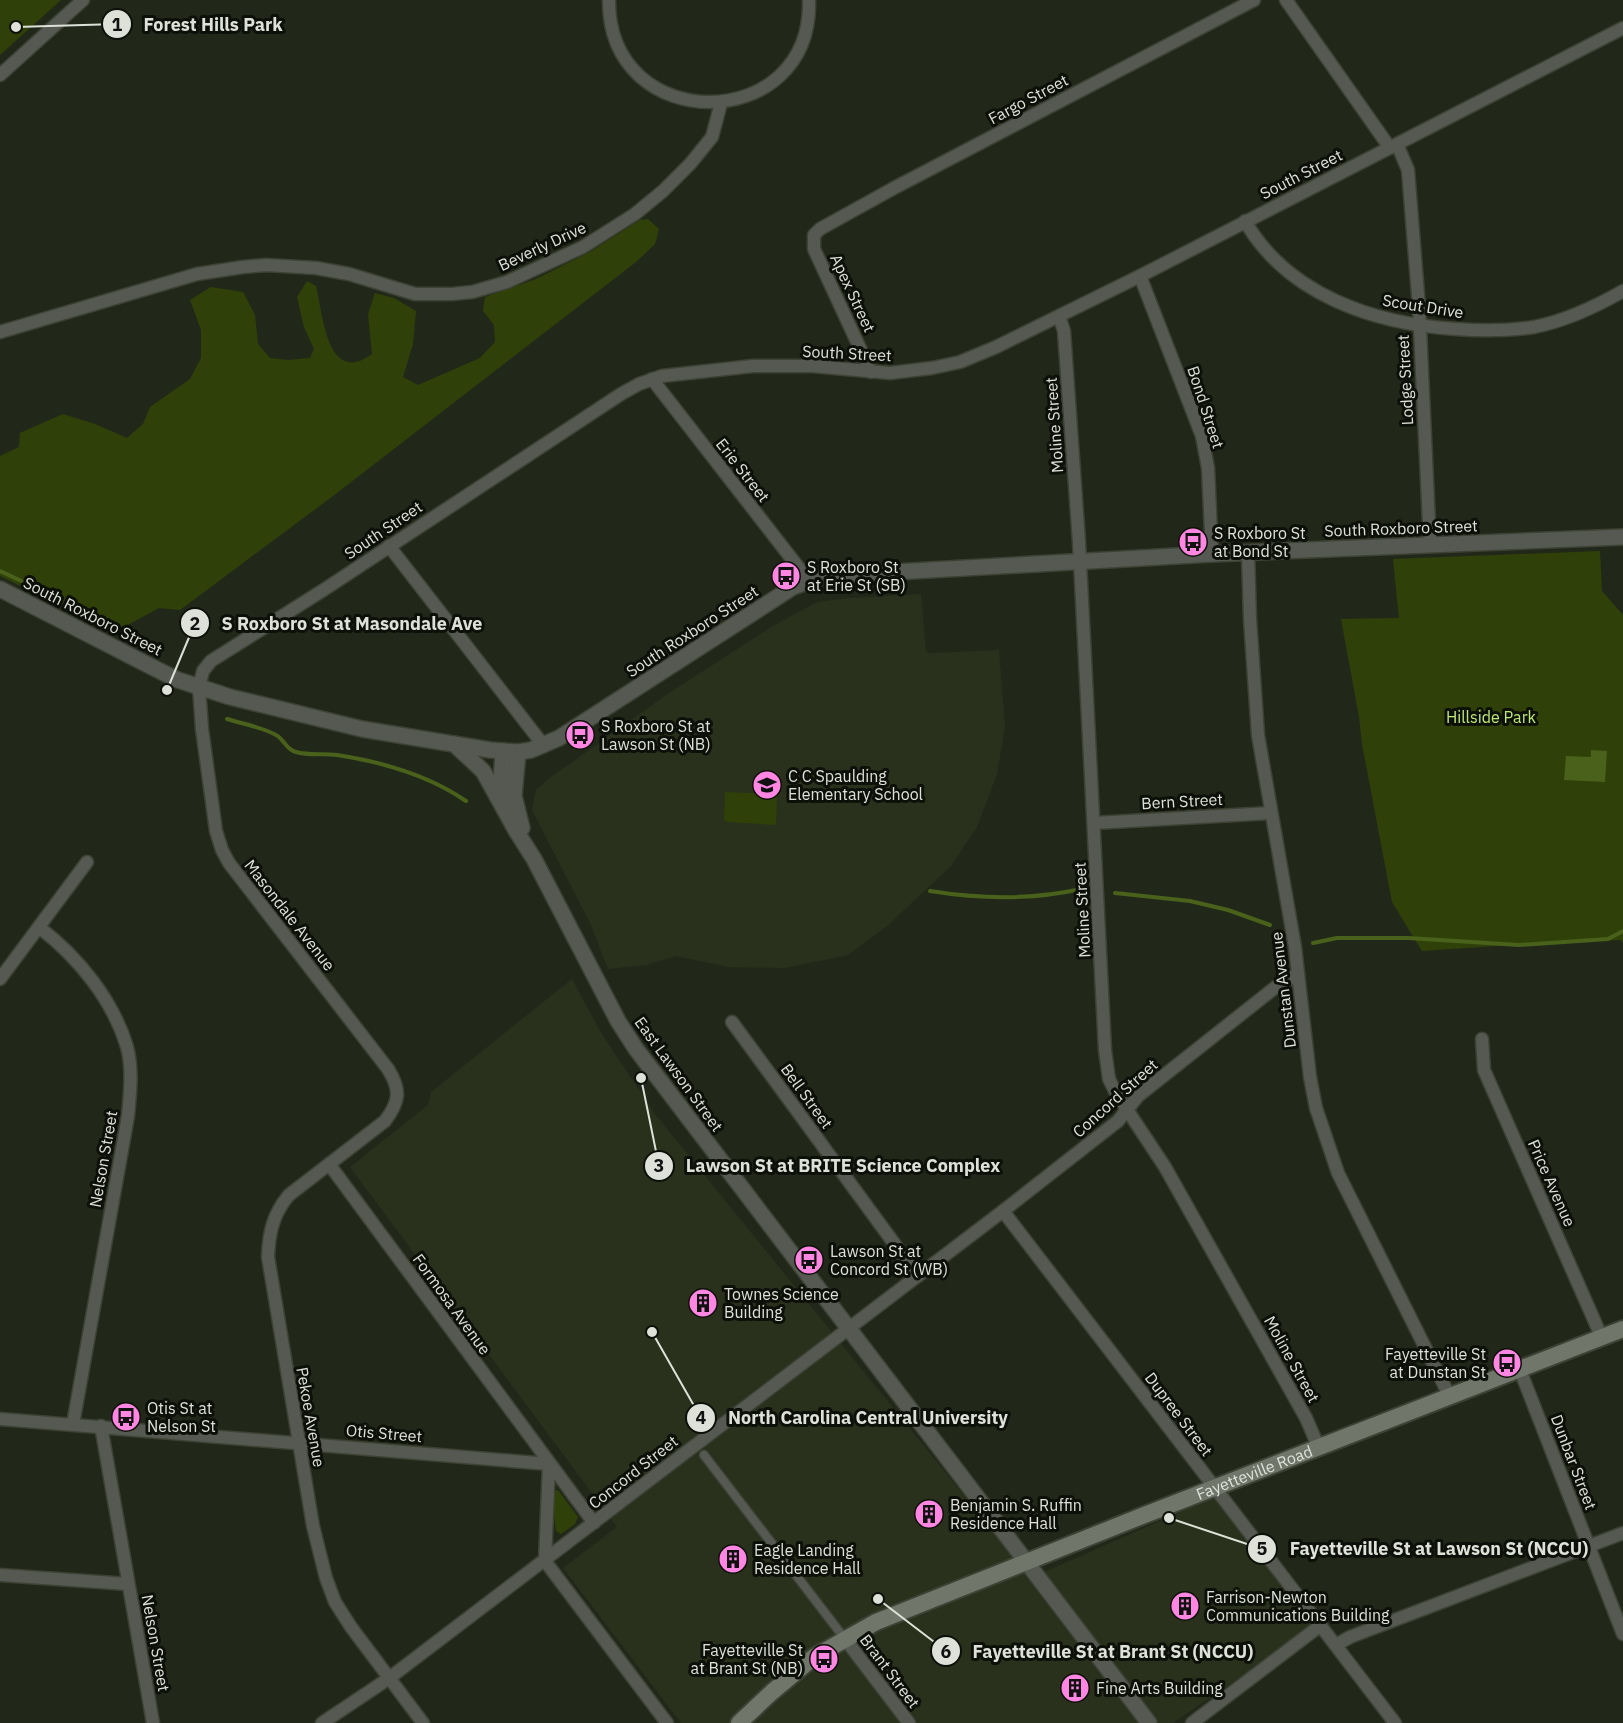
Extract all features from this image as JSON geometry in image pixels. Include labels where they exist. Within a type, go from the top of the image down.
[{"type":"main road","name":"Fayetteville Road","points":[[739,1723],[814,1657],[876,1622],[1623,1329]]},
{"type":"street","points":[[0,75],[83,0]]},
{"type":"street","points":[[609,0],[609,14],[614,36],[624,56],[638,74],[656,88],[676,98],[699,103],[721,103],[748,96],[783,72],[804,36],[808,22],[809,0]]},
{"type":"street","name":"Fargo Street","points":[[820,229],[904,182],[1254,0]]},
{"type":"street","name":"Lodge Street","points":[[1286,0],[1394,146],[1408,170],[1419,326],[1430,545]]},
{"type":"street","name":"South Street","points":[[199,687],[203,671],[220,654],[621,394],[652,379],[673,374],[772,365],[903,372],[960,362],[1140,276],[1623,28]]},
{"type":"street","name":"Beverly Drive","points":[[0,332],[197,274],[243,267],[275,265],[316,268],[349,274],[415,294],[472,292],[507,282],[583,247],[613,229],[663,192],[690,165],[712,137],[721,103]]},
{"type":"street","name":"Scout Drive","points":[[1245,222],[1265,249],[1285,268],[1299,280],[1330,299],[1368,314],[1419,326],[1514,330],[1566,318],[1621,297]]},
{"type":"street","name":"Apex Street","points":[[820,229],[814,235],[813,249],[871,372]]},
{"type":"street","name":"Bond Street","points":[[1140,276],[1202,436],[1208,468],[1212,554]]},
{"type":"street","name":"Moline Street","points":[[1059,316],[1064,332],[1080,562],[1106,1065],[1109,1079],[1165,1167],[1306,1418],[1319,1448]]},
{"type":"street","name":"Erie Street","points":[[652,379],[808,581]]},
{"type":"street","name":"South Roxboro Street","points":[[0,589],[153,668],[199,687],[252,703],[351,727],[510,751],[544,746],[793,587],[808,581],[842,574],[1248,552],[1623,537]]},
{"type":"street","points":[[389,546],[544,746]]},
{"type":"street","name":"Dunstan Avenue","points":[[1248,552],[1254,698],[1271,813],[1292,926],[1310,1077],[1316,1108],[1338,1173],[1450,1397]]},
{"type":"street","name":"Masondale Avenue","points":[[199,687],[216,831],[222,850],[229,863],[268,911],[395,1080],[398,1089],[394,1110],[371,1132]]},
{"type":"street","name":"East Lawson Street","points":[[454,744],[483,771],[534,859],[618,1021],[636,1050],[1149,1723]]},
{"type":"street","points":[[500,800],[510,751]]},
{"type":"street","name":"East Lawson Street","points":[[510,751],[515,800],[521,825],[534,859]]},
{"type":"street","name":"Bern Street","points":[[1094,823],[1271,813]]},
{"type":"street","points":[[0,979],[87,862]]},
{"type":"street","name":"Nelson Street","points":[[40,928],[72,956],[112,1012],[127,1048],[131,1083],[128,1116],[73,1424]]},
{"type":"street","name":"Concord Street","points":[[322,1723],[388,1679],[545,1561],[1003,1211],[1118,1121],[1137,1096],[1277,986],[1298,974]]},
{"type":"street","name":"Bell Street","points":[[732,1022],[918,1276]]},
{"type":"street","name":"Price Avenue","points":[[1482,1039],[1484,1070],[1602,1338]]},
{"type":"street","name":"Pekoe Avenue","points":[[371,1132],[289,1195],[274,1216],[268,1257],[313,1526],[326,1578],[335,1602],[346,1619],[388,1679],[423,1723]]},
{"type":"street","name":"Formosa Avenue","points":[[329,1164],[594,1522]]},
{"type":"street","name":"Dupree Street","points":[[1003,1211],[1395,1723]]},
{"type":"street","name":"Dunbar Street","points":[[1520,1370],[1623,1634]]},
{"type":"street","name":"Otis Street","points":[[0,1419],[549,1464]]},
{"type":"street","name":"Nelson Street","points":[[101,1426],[153,1723]]},
{"type":"street","points":[[704,1455],[845,1639]]},
{"type":"street","points":[[549,1464],[545,1561],[667,1723]]},
{"type":"street","points":[[1336,1645],[1350,1637],[1450,1597],[1623,1533]]},
{"type":"street","points":[[0,1575],[129,1584]]},
{"type":"street","points":[[1192,1723],[1321,1625]]},
{"type":"street","name":"Brant Street","points":[[845,1639],[909,1723]]},
{"type":"shaded area","name":"C C Spaulding Elementary School","points":[[921,594],[926,652],[999,650],[1005,727],[997,774],[977,827],[951,866],[887,926],[848,955],[785,968],[729,967],[676,956],[646,965],[608,969],[590,923],[532,810],[536,790],[669,693],[773,626],[817,602]]},
{"type":"shaded area","points":[[1591,750],[1607,751],[1605,782],[1564,780],[1566,756],[1591,757]]},
{"type":"shaded area","points":[[572,979],[600,1031],[655,1114],[1031,1578],[1214,1497],[1312,1628],[1173,1723],[681,1723],[563,1568],[617,1527],[350,1167],[428,1105],[431,1092]]},
{"type":"green space","points":[[0,0],[61,0],[0,55]]},
{"type":"green space","points":[[648,219],[659,229],[655,244],[636,262],[333,496],[180,610],[159,608],[124,627],[87,619],[0,576],[0,456],[19,447],[20,433],[63,414],[95,424],[127,438],[143,424],[150,407],[190,379],[201,358],[201,330],[190,300],[211,287],[243,292],[255,315],[258,344],[270,358],[288,360],[310,358],[314,349],[304,327],[297,297],[307,281],[316,286],[330,343],[336,354],[345,361],[357,362],[372,354],[368,314],[375,293],[394,298],[416,311],[413,344],[403,377],[418,385],[480,358],[495,342],[494,325],[483,311],[485,297],[536,279],[590,252],[640,220]]},
{"type":"green space","name":"Hillside Park","points":[[1600,551],[1602,591],[1623,615],[1623,943],[1621,940],[1541,943],[1422,951],[1392,902],[1341,619],[1399,618],[1393,559]]},
{"type":"green space","points":[[725,792],[777,794],[776,825],[724,820]]},
{"type":"green space","points":[[558,1490],[578,1517],[575,1524],[561,1534],[556,1531],[552,1495]]},
{"type":"waterway","points":[[0,571],[56,597],[74,609],[91,614],[105,625]]},
{"type":"waterway","points":[[227,719],[271,732],[293,751],[371,761],[421,777],[466,801]]},
{"type":"waterway","points":[[930,891],[968,896],[1025,897],[1081,889]]},
{"type":"waterway","points":[[1115,893],[1190,901],[1228,910],[1270,925]]},
{"type":"waterway","points":[[1313,943],[1337,938],[1408,938],[1519,945],[1608,939],[1623,931]]},
{"type":"place","name":"Forest Hills Park","points":[[16,27]]},
{"type":"place","name":"S Roxboro St at Bond St","points":[[1193,542]]},
{"type":"place","name":"S Roxboro St at Erie St (SB)","points":[[786,576]]},
{"type":"place","name":"S Roxboro St at Masondale Ave","points":[[167,690]]},
{"type":"place","name":"S Roxboro St at Lawson St (NB)","points":[[580,735]]},
{"type":"place","name":"C C Spaulding Elementary School","points":[[767,785]]},
{"type":"place","name":"Lawson St at BRITE Science Complex","points":[[641,1078]]},
{"type":"place","name":"Lawson St at Concord St (WB)","points":[[809,1260]]},
{"type":"place","name":"Townes Science Building","points":[[703,1303]]},
{"type":"place","name":"North Carolina Central University","points":[[652,1332]]},
{"type":"place","name":"Fayetteville St at Dunstan St","points":[[1507,1363]]},
{"type":"place","name":"Otis St at Nelson St","points":[[126,1417]]},
{"type":"place","name":"Benjamin S. Ruffin Residence Hall","points":[[929,1514]]},
{"type":"place","name":"Fayetteville St at Lawson St (NCCU)","points":[[1169,1518]]},
{"type":"place","name":"Eagle Landing Residence Hall","points":[[733,1559]]},
{"type":"place","name":"Fayetteville St at Brant St (NCCU)","points":[[878,1599]]},
{"type":"place","name":"Farrison-Newton Communications Building","points":[[1185,1606]]},
{"type":"place","name":"Fayetteville St at Brant St (NB)","points":[[824,1659]]},
{"type":"place","name":"Fine Arts Building","points":[[1075,1688]]}]
